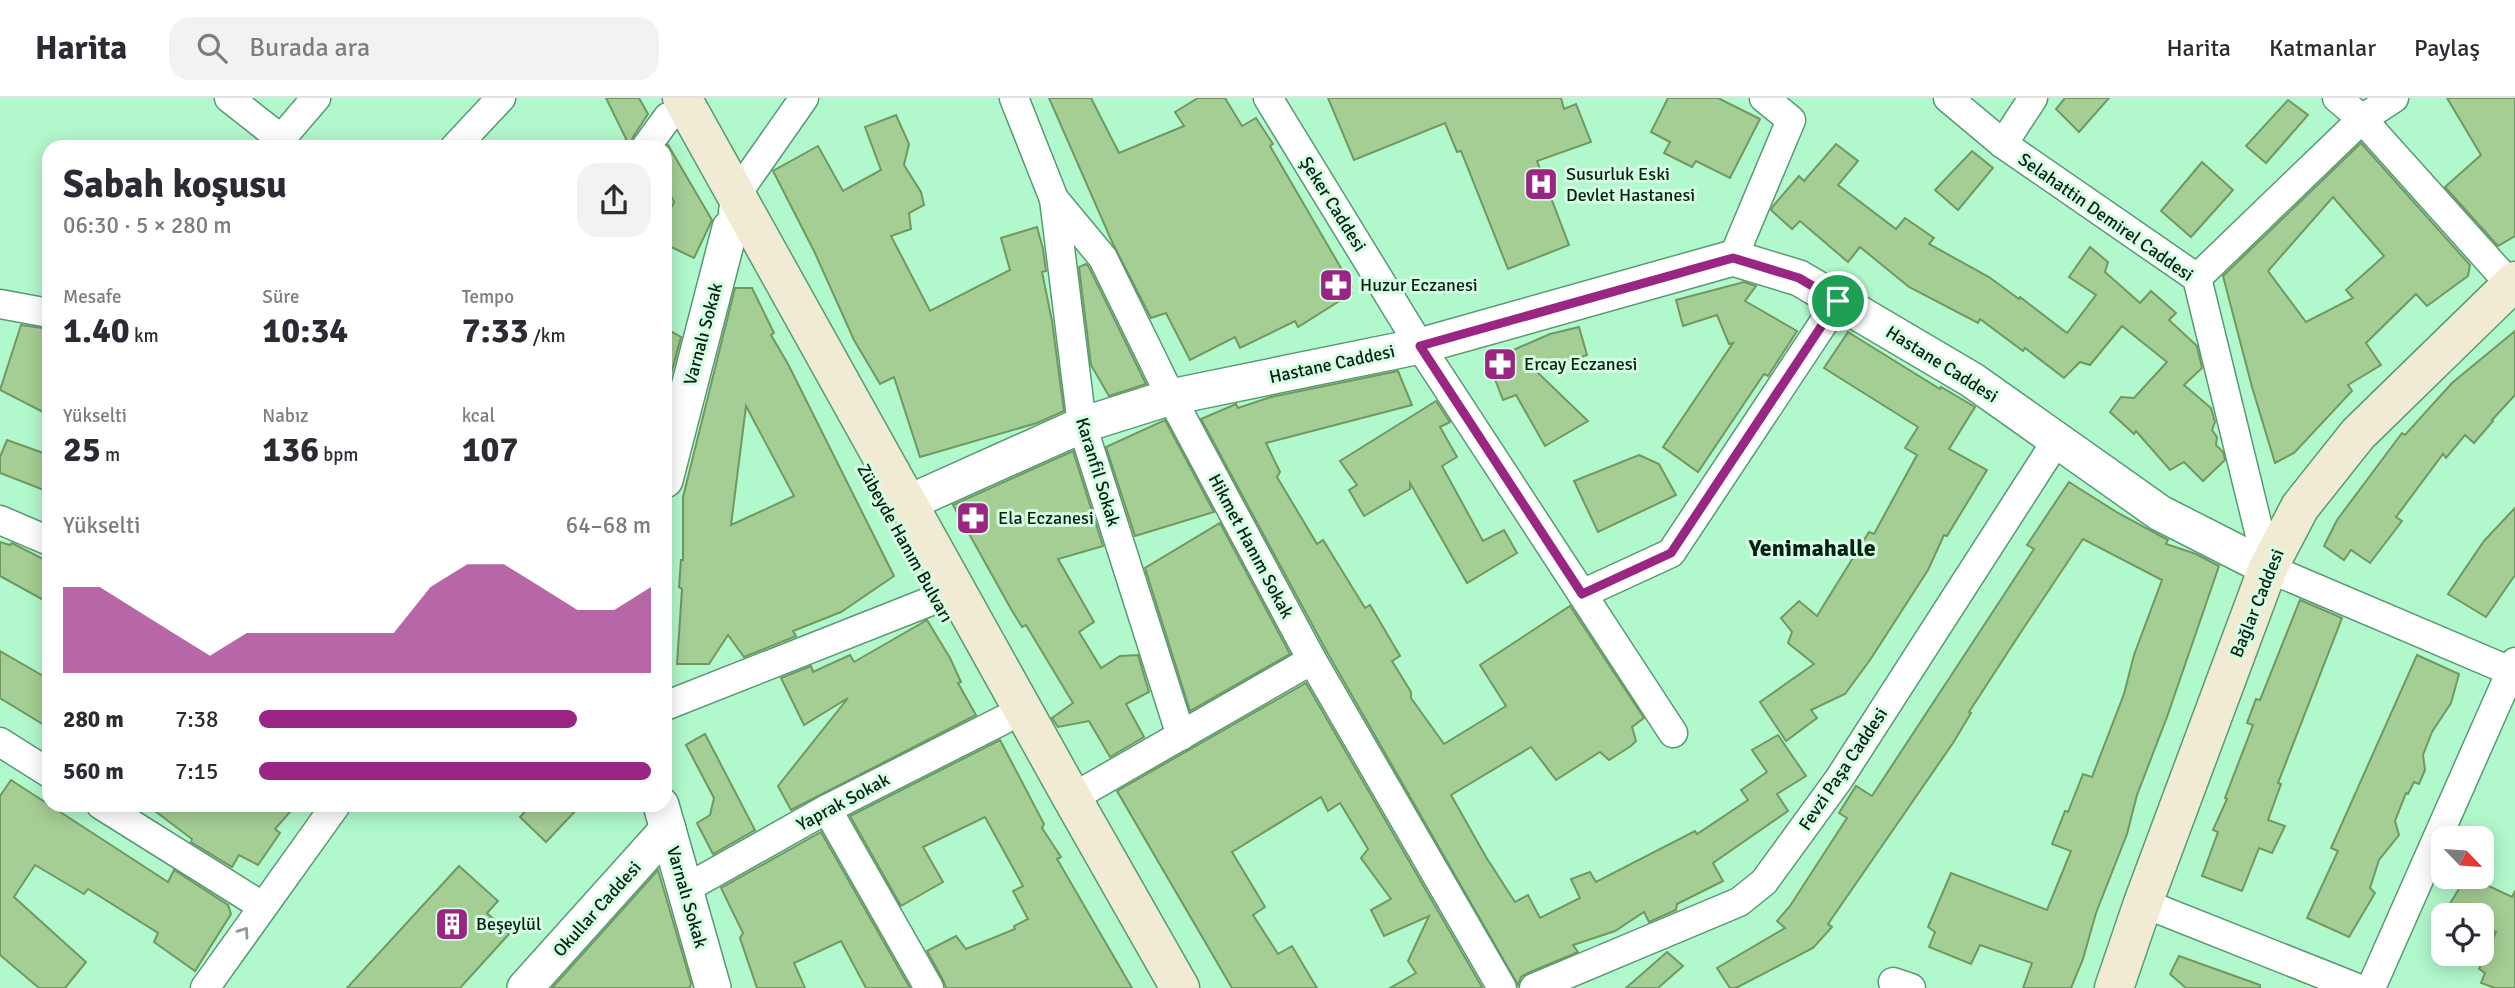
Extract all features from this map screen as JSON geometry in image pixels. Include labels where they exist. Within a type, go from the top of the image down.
[{"type":"main road","name":"Zübeyde Hanım Bulvarı","points":[[664,115],[733,212],[936,599],[1152,988]]},
{"type":"main road","points":[[733,212],[908,503],[1180,988]]},
{"type":"main road","name":"Bağlar Caddesi","points":[[2120,977],[2143,903],[2268,568],[2300,507],[2358,434],[2513,282]]},
{"type":"street","points":[[229,98],[274,140]]},
{"type":"street","points":[[280,140],[316,98]]},
{"type":"street","points":[[461,140],[500,98]]},
{"type":"street","points":[[733,212],[804,98]]},
{"type":"street","name":"Hikmet Hanım Sokak","points":[[1014,98],[1054,199],[1103,258],[1171,397],[1312,660],[1502,988]]},
{"type":"street","name":"Şeker Caddesi","points":[[1268,98],[1420,346],[1673,733]]},
{"type":"street","points":[[1733,258],[1791,120],[1764,98]]},
{"type":"street","name":"Selahattin Demirel Caddesi","points":[[1948,98],[2003,144],[2197,278],[2268,568]]},
{"type":"street","points":[[2003,144],[2033,98]]},
{"type":"street","points":[[2337,98],[2362,119],[2513,282]]},
{"type":"street","points":[[2197,278],[2362,119],[2394,98]]},
{"type":"street","name":"Karanfil Sokak","points":[[1054,199],[1082,425],[1181,736]]},
{"type":"street","name":"Varnalı Sokak","points":[[674,420],[733,212]]},
{"type":"street","name":"Hastane Caddesi","points":[[908,503],[1082,425],[1171,397],[1420,346],[1733,258],[1799,278],[1972,380],[2160,513],[2268,568]]},
{"type":"street","points":[[1582,594],[1671,553],[1838,301]]},
{"type":"street","points":[[0,304],[42,312]]},
{"type":"street","name":"Fevzi Paşa Caddesi","points":[[1534,988],[1739,902],[1764,882],[1839,779],[2057,440]]},
{"type":"street","points":[[0,520],[42,538]]},
{"type":"street","points":[[2268,568],[2514,669],[2371,988]]},
{"type":"street","points":[[672,703],[936,599]]},
{"type":"street","points":[[1072,799],[1312,660]]},
{"type":"street","name":"Yaprak Sokak","points":[[685,889],[827,809],[1003,720]]},
{"type":"street","points":[[0,742],[42,769]]},
{"type":"street","points":[[827,809],[929,988]]},
{"type":"street","points":[[112,812],[262,906]]},
{"type":"street","points":[[205,988],[331,812]]},
{"type":"street","name":"Varnalı Sokak","points":[[665,817],[713,988]]},
{"type":"street","name":"Okullar Caddesi","points":[[525,988],[665,817]]},
{"type":"street","points":[[2143,903],[2357,988]]},
{"type":"building","points":[[606,98],[639,98],[648,114],[632,140],[627,140]]},
{"type":"building","points":[[1049,98],[1091,98],[1119,153],[1184,126],[1175,112],[1198,98],[1225,98],[1242,126],[1256,118],[1273,144],[1270,146],[1352,287],[1349,289],[1352,293],[1298,327],[1295,321],[1240,348],[1235,337],[1190,360],[1166,313],[1151,318],[1113,244]]},
{"type":"building","points":[[1328,98],[1561,98],[1564,109],[1576,104],[1591,142],[1537,161],[1569,245],[1508,269],[1461,151],[1457,152],[1445,123],[1354,160]]},
{"type":"building","points":[[1668,98],[1718,98],[1760,119],[1730,178],[1696,161],[1692,167],[1664,153],[1670,142],[1651,132]]},
{"type":"building","points":[[2065,98],[2109,98],[2079,132],[2056,109]]},
{"type":"building","points":[[2447,98],[2515,98],[2515,236],[2498,246],[2445,187],[2481,155]]},
{"type":"building","points":[[2288,100],[2308,115],[2266,163],[2246,146]]},
{"type":"building","points":[[896,115],[909,144],[904,165],[921,192],[924,205],[909,213],[911,229],[891,236],[930,311],[1010,270],[1001,238],[1037,227],[1043,249],[1046,271],[1042,272],[1052,321],[1064,411],[1037,423],[920,457],[894,377],[880,384],[854,340],[814,251],[773,171],[818,146],[843,191],[881,170],[865,127]]},
{"type":"building","points":[[2361,143],[2470,265],[2468,276],[2427,306],[2416,294],[2366,343],[2381,365],[2348,385],[2352,391],[2294,453],[2275,463],[2223,276]],"holes":[[[2333,197],[2384,256],[2346,290],[2353,298],[2306,322],[2268,271]]]},
{"type":"building","points":[[1836,144],[1858,161],[1838,185],[1896,229],[1905,218],[1934,238],[1929,244],[1989,277],[2067,333],[2096,295],[2069,277],[2090,247],[2108,262],[2105,272],[2140,303],[2151,291],[2176,313],[2169,320],[2197,346],[2202,368],[2184,385],[2211,408],[2216,445],[2223,452],[2225,460],[2203,481],[2184,462],[2170,470],[2136,431],[2134,434],[2110,412],[2121,397],[2134,398],[2167,362],[2122,326],[2090,365],[2080,362],[2064,378],[2025,348],[2023,351],[1980,319],[1978,323],[1909,287],[1860,247],[1848,262],[1800,221],[1792,229],[1771,210],[1773,206],[1799,176],[1804,181]]},
{"type":"building","points":[[1972,151],[1993,168],[1958,210],[1935,190]]},
{"type":"building","points":[[672,152],[712,220],[694,258],[672,247]]},
{"type":"building","points":[[2202,162],[2233,190],[2191,237],[2161,211]]},
{"type":"building","points":[[1086,264],[1146,384],[1109,396],[1091,365],[1079,267]]},
{"type":"building","points":[[1744,282],[1756,286],[1745,301],[1797,331],[1768,376],[1764,374],[1698,472],[1663,447],[1733,343],[1729,344],[1717,315],[1683,326],[1676,300]]},
{"type":"building","points":[[735,288],[752,288],[774,333],[771,335],[894,576],[841,612],[793,631],[796,636],[744,657],[728,635],[709,664],[677,664],[682,589],[679,587],[683,560],[683,497]],"holes":[[[746,406],[794,496],[731,525]]]},
{"type":"building","points":[[21,325],[42,328],[42,411],[0,390]]},
{"type":"building","points":[[1579,327],[1587,355],[1536,371],[1588,421],[1545,446],[1516,395],[1503,400],[1488,361],[1550,334]]},
{"type":"building","points":[[2515,331],[2515,395],[2474,443],[2465,435],[2446,458],[2443,454],[2396,517],[2402,521],[2370,563],[2351,550],[2344,560],[2324,546],[2337,520],[2402,433],[2405,435],[2452,383]]},
{"type":"building","points":[[672,332],[681,337],[672,371]]},
{"type":"building","points":[[1848,332],[1940,389],[1941,387],[1975,407],[1949,449],[1987,470],[1947,536],[1944,535],[1928,570],[1845,694],[1811,710],[1817,718],[1786,741],[1760,702],[1814,664],[1788,643],[1792,632],[1781,618],[1799,601],[1817,616],[1869,532],[1874,534],[1917,455],[1905,448],[1918,427],[1824,368]]},
{"type":"building","points":[[1398,371],[1412,405],[1266,443],[1280,472],[1277,477],[1317,544],[1323,540],[1365,608],[1370,605],[1400,656],[1392,661],[1411,692],[1411,698],[1444,744],[1506,706],[1480,665],[1570,606],[1644,718],[1632,727],[1636,741],[1609,760],[1600,752],[1556,780],[1531,747],[1451,795],[1515,902],[1528,895],[1540,918],[1580,898],[1571,879],[1590,872],[1596,882],[1695,831],[1697,834],[1748,800],[1741,790],[1767,772],[1752,750],[1778,735],[1806,776],[1777,794],[1788,811],[1713,863],[1723,881],[1677,904],[1676,910],[1649,922],[1644,912],[1615,931],[1573,945],[1578,952],[1528,973],[1521,977],[1518,985],[1327,652],[1201,419],[1236,404],[1238,408],[1271,397]]},
{"type":"building","points":[[1436,401],[1450,422],[1440,427],[1457,457],[1442,466],[1483,541],[1504,530],[1517,553],[1467,583],[1410,483],[1410,489],[1364,516],[1349,490],[1357,485],[1340,461]]},
{"type":"building","points":[[1165,420],[1214,512],[1135,536],[1106,447]]},
{"type":"building","points":[[7,440],[42,452],[42,489],[0,473],[0,457]]},
{"type":"building","points":[[1073,451],[1103,546],[1058,559],[1094,622],[1079,632],[1101,668],[1120,656],[1138,655],[1149,692],[1126,704],[1144,737],[1110,757],[1089,721],[1058,727],[1052,718],[1073,703],[1026,625],[1022,627],[1011,609],[953,505]]},
{"type":"building","points":[[1639,455],[1659,464],[1676,495],[1598,532],[1574,481]]},
{"type":"building","points":[[2069,482],[2168,540],[2166,544],[2196,554],[2219,566],[2071,988],[2023,988],[2032,963],[1980,945],[1971,964],[1929,947],[1935,932],[1928,927],[1951,873],[2047,910],[2071,851],[2052,844],[2083,774],[2092,777],[2124,694],[2134,655],[2162,580],[2083,539],[1969,712],[1971,713],[1953,743],[1828,924],[1832,927],[1813,948],[1736,988],[1730,988],[1717,968],[1785,928],[1777,921],[1790,906],[1847,818],[1839,813],[1856,786],[1872,796],[2034,549],[2027,545]]},
{"type":"building","points":[[2515,508],[2515,575],[2486,617],[2448,594],[2484,541]]},
{"type":"building","points":[[1220,523],[1290,654],[1190,711],[1145,568]]},
{"type":"building","points":[[0,542],[10,545],[12,543],[42,558],[42,599],[0,576]]},
{"type":"building","points":[[2300,600],[2342,618],[2278,783],[2281,784],[2268,820],[2285,826],[2272,853],[2259,848],[2242,891],[2202,876],[2218,832],[2213,830],[2253,725],[2247,723],[2256,699],[2260,700]]},
{"type":"building","points":[[927,620],[950,658],[961,682],[958,683],[976,715],[791,810],[778,786],[848,698],[804,725],[781,678],[811,666],[813,672],[850,655],[854,662]]},
{"type":"building","points":[[0,651],[42,675],[42,724],[0,698]]},
{"type":"building","points":[[2417,655],[2459,674],[2451,703],[2432,732],[2423,755],[2425,770],[2419,784],[2414,782],[2408,794],[2406,793],[2395,821],[2399,835],[2379,860],[2370,888],[2375,893],[2349,937],[2307,918],[2338,851],[2331,848]]},
{"type":"building","points":[[1306,683],[1481,988],[1390,988],[1416,973],[1408,961],[1429,916],[1384,936],[1371,910],[1391,899],[1361,858],[1368,849],[1340,803],[1328,811],[1321,797],[1232,852],[1265,907],[1253,915],[1278,954],[1292,946],[1317,988],[1232,988],[1117,791]]},
{"type":"building","points":[[705,734],[755,830],[713,854],[697,823],[710,815],[714,798],[686,745]]},
{"type":"building","points":[[1000,740],[1044,824],[1042,828],[1061,857],[1057,859],[1132,988],[946,988],[927,951],[956,936],[966,949],[1015,929],[1014,926],[1028,919],[1013,891],[1023,886],[985,817],[923,847],[943,882],[901,906],[850,816]]},
{"type":"building","points":[[11,780],[42,800],[42,812],[60,812],[168,882],[174,870],[228,905],[231,914],[195,971],[154,942],[158,933],[88,889],[84,894],[35,865],[14,897],[86,962],[65,988],[39,988],[0,955],[0,796]]},
{"type":"building","points":[[156,812],[290,812],[275,829],[280,833],[258,865],[239,855],[232,867],[191,842],[192,839]]},
{"type":"building","points":[[525,812],[574,812],[546,842],[520,817]]},
{"type":"building","points":[[821,832],[910,988],[866,988],[841,941],[794,963],[805,988],[757,988],[740,938],[743,933],[721,888]]},
{"type":"building","name":"Beşeylül","points":[[459,866],[498,901],[487,913],[509,934],[460,988],[347,988]]},
{"type":"building","points":[[658,870],[691,983],[690,988],[552,988]]},
{"type":"building","points":[[2459,889],[2494,889],[2512,897],[2515,891],[2515,988],[2495,988],[2481,983],[2485,973],[2479,969],[2480,966],[2494,966],[2494,903],[2450,903]]},
{"type":"building","points":[[1667,952],[1683,966],[1658,988],[1626,988]]},
{"type":"building","points":[[2179,956],[2260,985],[2260,988],[2186,988],[2170,974]]},
{"type":"place","name":"Susurluk Eski Devlet Hastanesi","points":[[1541,184]]},
{"type":"place","name":"Huzur Eczanesi","points":[[1336,285]]},
{"type":"place","name":"Ercay Eczanesi","points":[[1500,364]]},
{"type":"place","name":"Ela Eczanesi","points":[[973,518]]},
{"type":"place","name":"Beşeylül","points":[[452,924]]},
{"type":"district","name":"Yenimahalle","points":[[1812,548]]},
{"type":"route","points":[[1733,258],[1799,278],[1838,301],[1671,553],[1582,594],[1420,346],[1733,258]]}]
